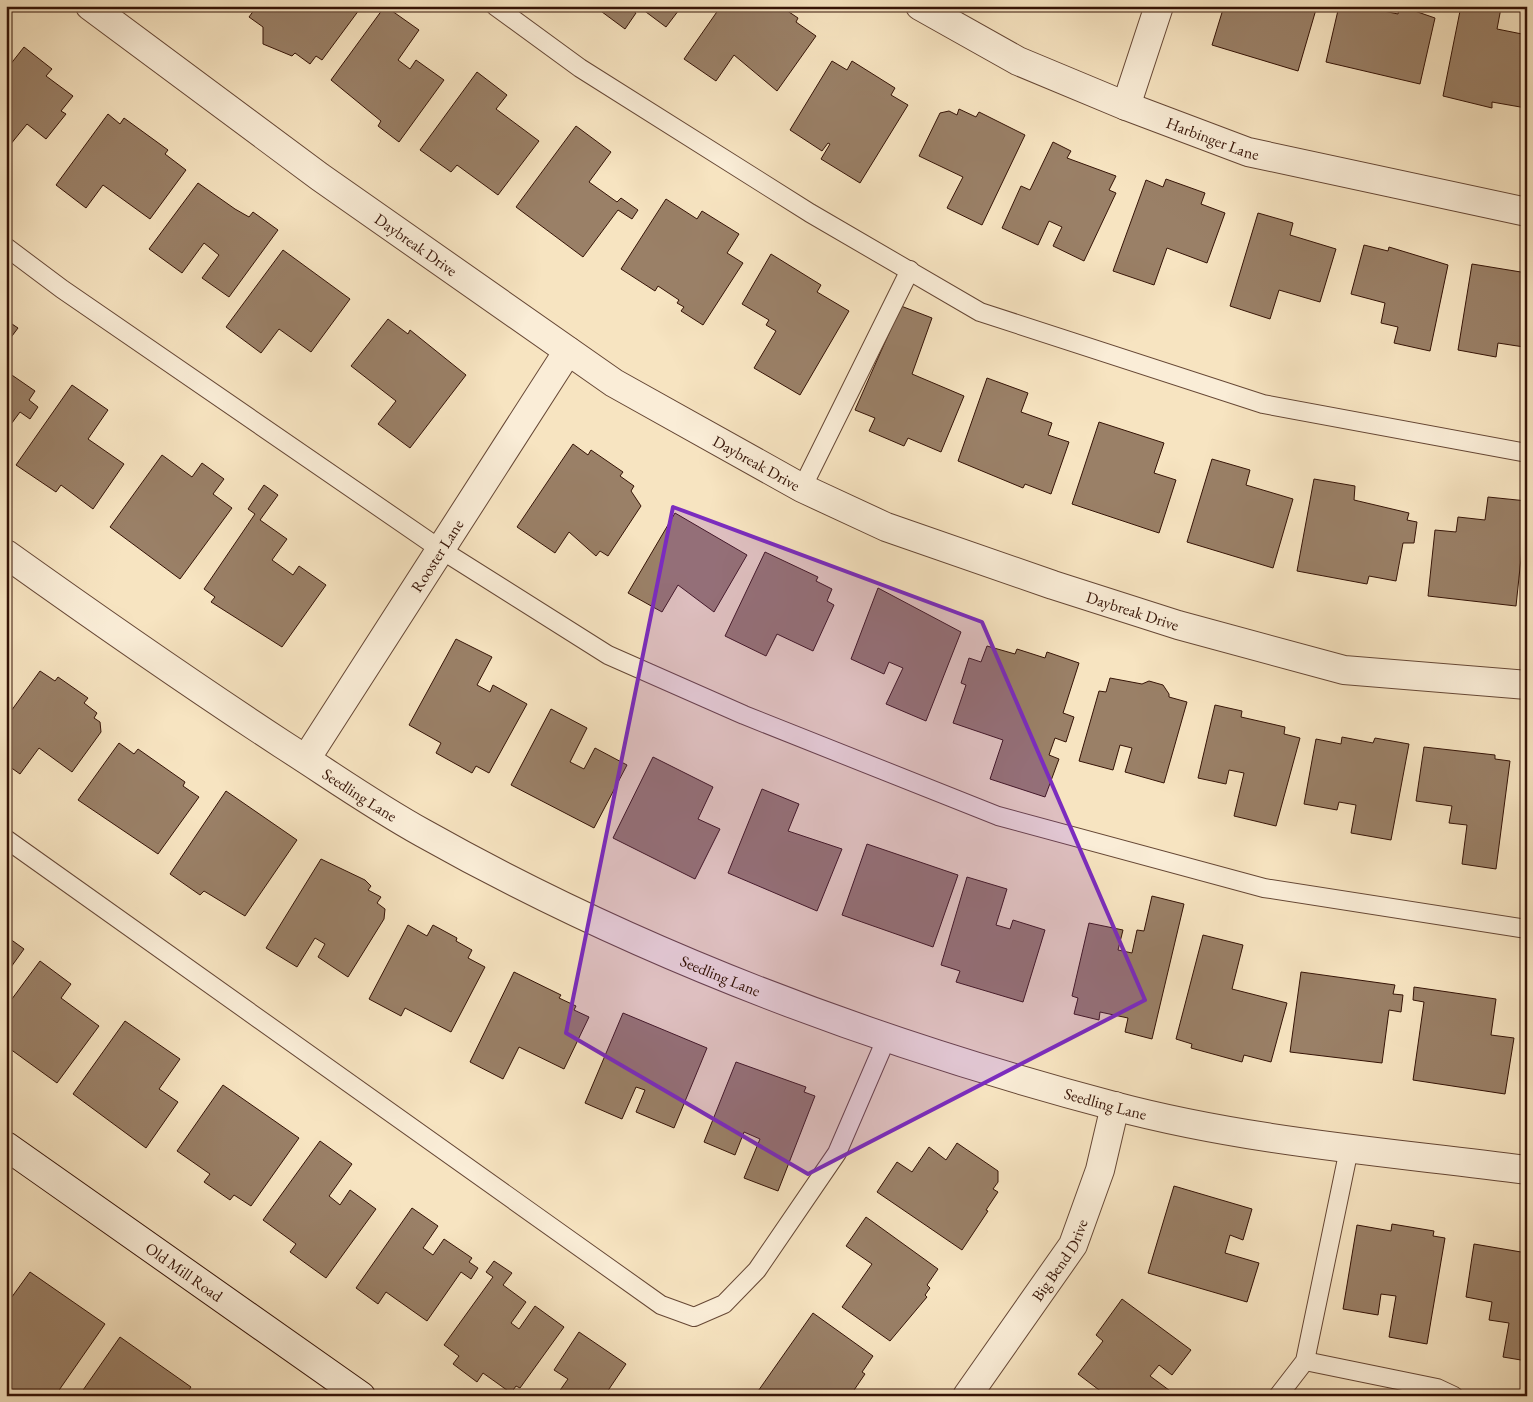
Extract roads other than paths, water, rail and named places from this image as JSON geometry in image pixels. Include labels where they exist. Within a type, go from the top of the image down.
[{"type":"street","name":"Daybreak Drive","points":[[90,6],[320,177],[614,383],[802,488],[886,527],[1053,585],[1187,627],[1344,670],[1527,685]]},
{"type":"street","name":"Harbinger Lane","points":[[920,6],[1018,60],[1126,106],[1248,152],[1527,212]]},
{"type":"street","points":[[1126,106],[1159,6]]},
{"type":"street","name":"Rooster Lane","points":[[306,759],[568,351]]},
{"type":"street","name":"Seedling Lane","points":[[6,554],[162,665],[344,786],[414,828],[508,879],[675,958],[887,1037],[1115,1106],[1204,1126],[1304,1144],[1527,1170]]},
{"type":"street","name":"Big Bend Drive","points":[[967,1396],[1073,1245],[1100,1170],[1115,1106]]},
{"type":"street","name":"Old Mill Road","points":[[6,1146],[361,1396]]},
{"type":"lane","points":[[495,6],[580,68],[810,213],[980,312],[1263,404],[1527,453]]},
{"type":"lane","points":[[6,247],[62,289],[440,549],[608,655],[744,715],[998,816],[1264,888],[1527,929]]},
{"type":"lane","points":[[802,488],[910,270]]},
{"type":"lane","points":[[6,839],[661,1305],[694,1317],[724,1304],[757,1270],[837,1153],[887,1037]]},
{"type":"lane","points":[[1278,1396],[1305,1361],[1350,1148]]},
{"type":"lane","points":[[1305,1361],[1437,1388],[1454,1396]]}]
